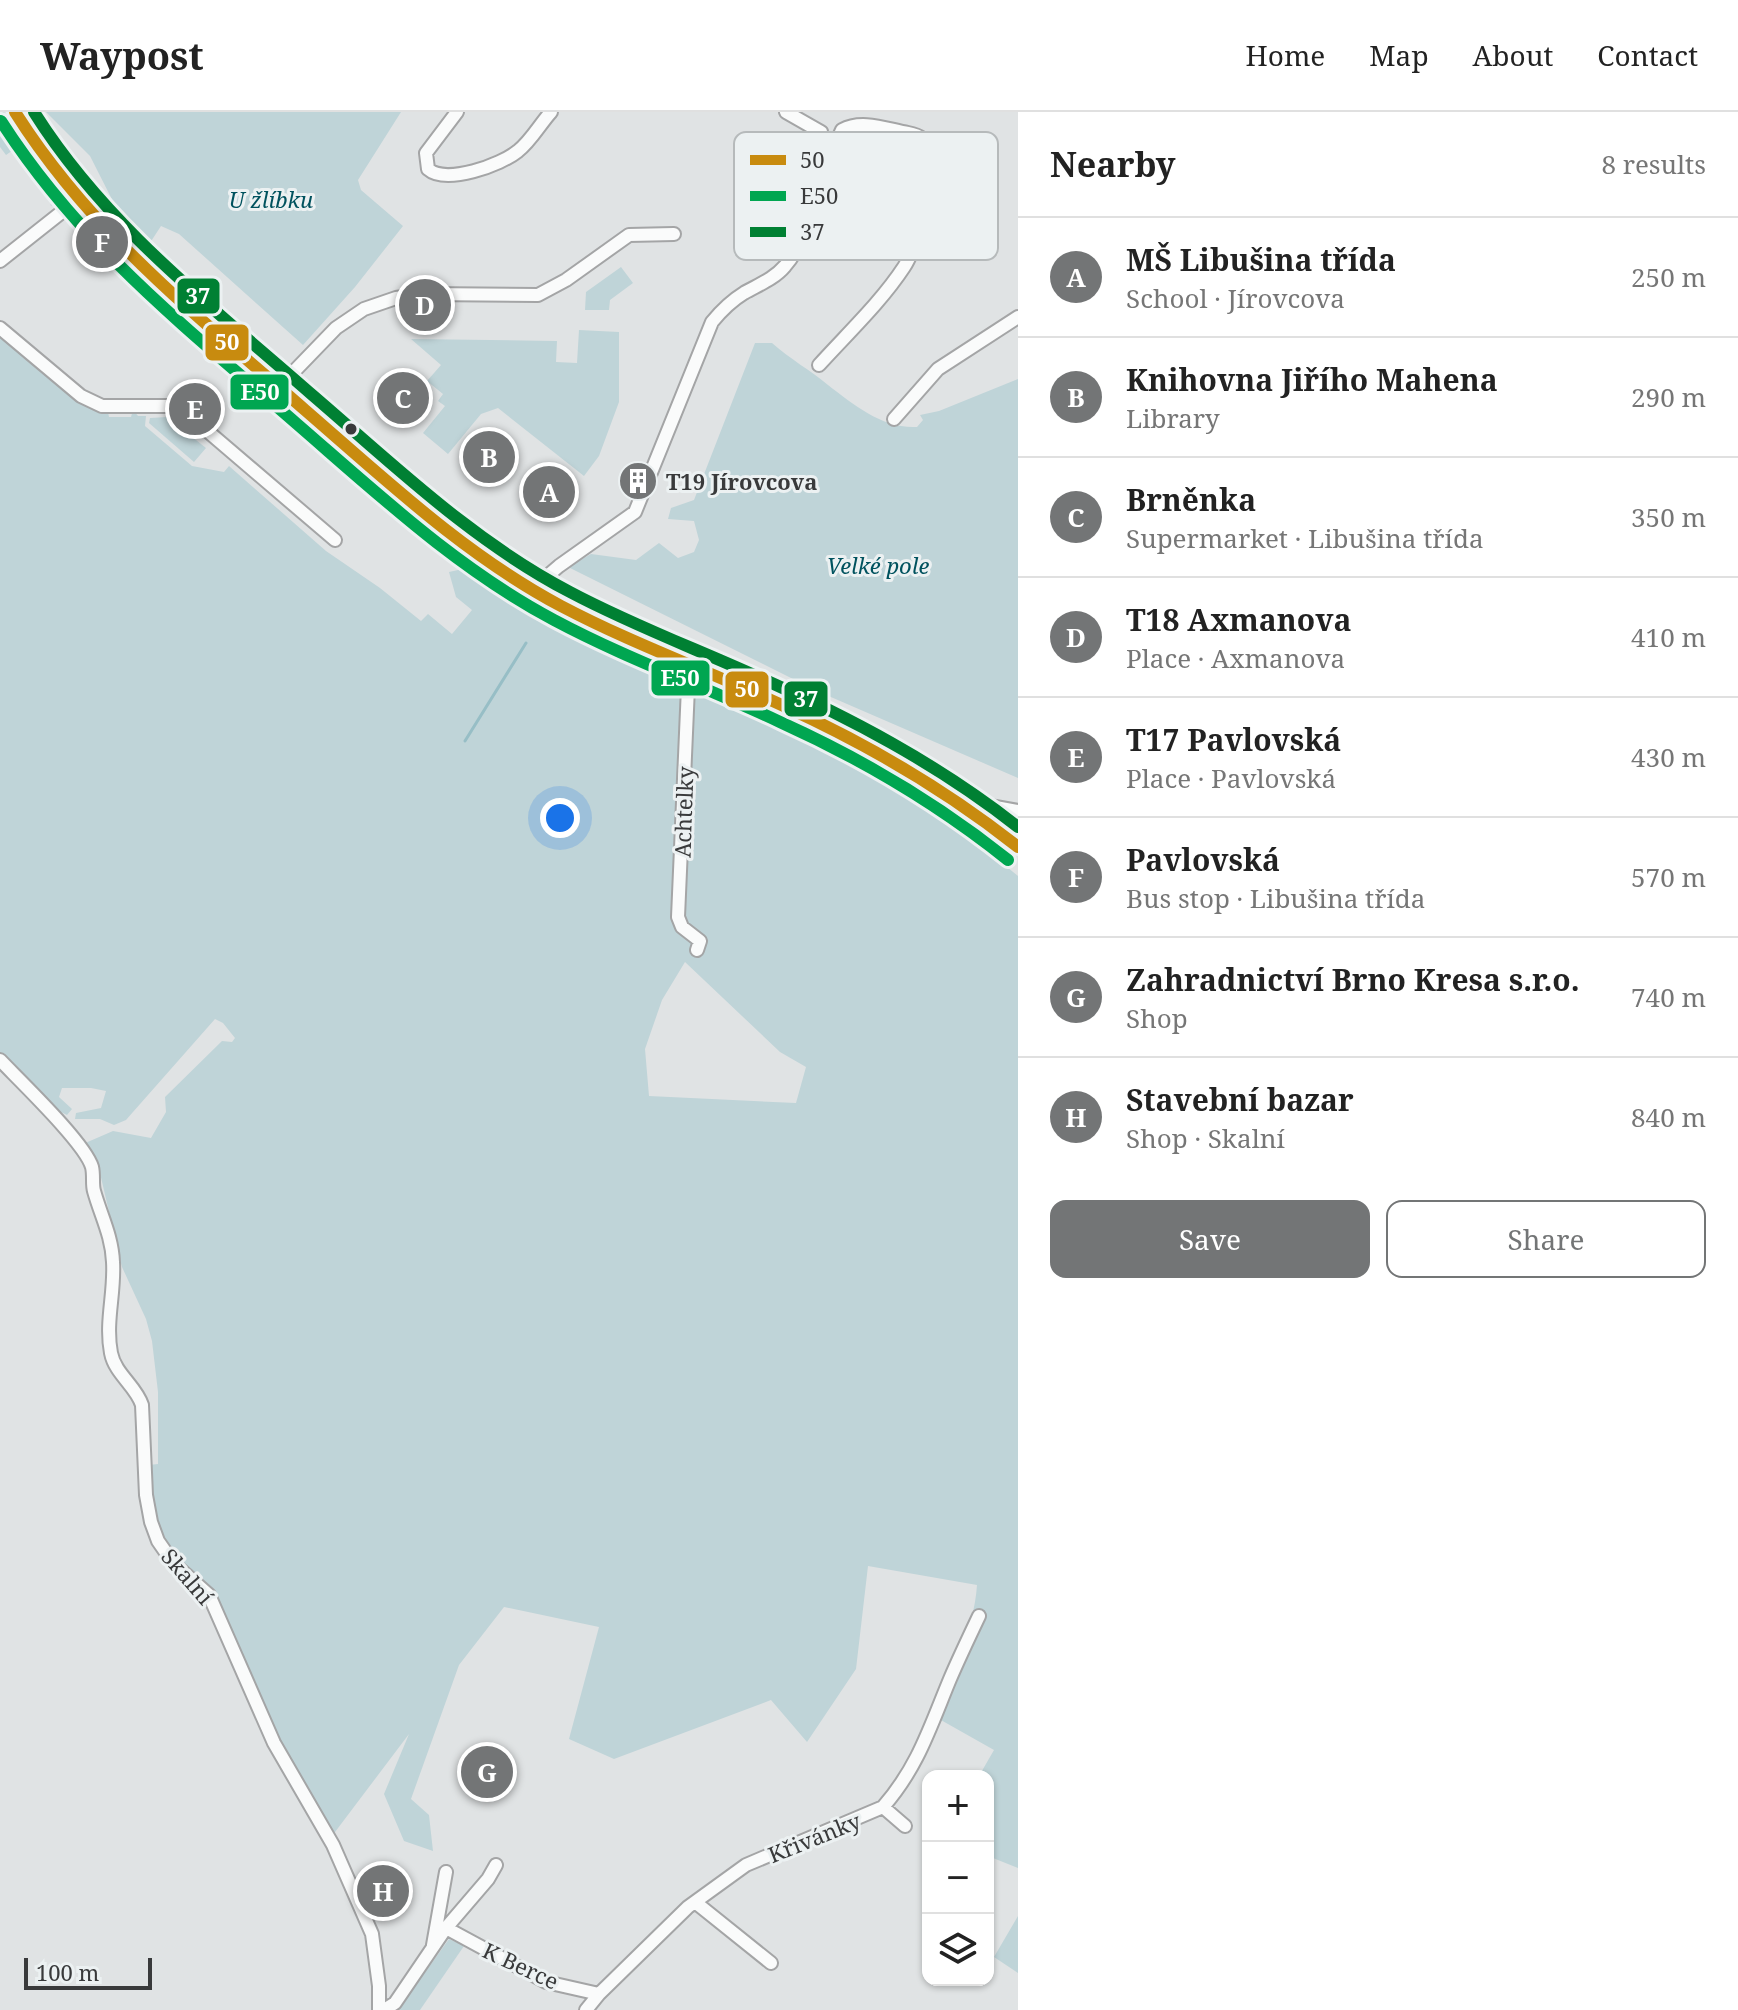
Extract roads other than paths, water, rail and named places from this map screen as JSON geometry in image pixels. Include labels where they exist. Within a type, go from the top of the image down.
[{"type":"street","points":[[15,112],[77,200],[157,278],[408,500],[486,560],[531,590],[590,620],[847,736],[905,767],[1018,847]]},
{"type":"street","points":[[457,112],[426,153],[428,169],[439,175],[455,175],[487,167],[520,150],[551,112]]},
{"type":"street","points":[[786,112],[821,132]]},
{"type":"street","points":[[841,132],[861,123],[903,132]]},
{"type":"street","points":[[0,261],[77,200]]},
{"type":"street","points":[[279,387],[336,328],[364,309],[396,298],[424,294],[538,295],[566,280],[629,235],[674,234]]},
{"type":"street","points":[[531,590],[559,566],[635,512],[712,322],[730,303],[766,282],[789,260]]},
{"type":"street","points":[[819,365],[892,283],[908,260]]},
{"type":"street","points":[[894,419],[938,369],[1018,317]]},
{"type":"street","points":[[0,328],[81,396],[102,406],[168,406],[191,417],[335,540]]},
{"type":"street","name":"Achtelky","points":[[689,664],[678,917],[682,927],[700,941],[697,950]]},
{"type":"street","points":[[952,798],[977,806],[1018,811]]},
{"type":"street","points":[[1007,838],[1018,829]]},
{"type":"street","name":"Skalní","points":[[0,1060],[82,1148],[92,1167],[94,1190],[113,1248],[109,1331],[112,1358],[139,1395],[142,1405],[146,1495],[151,1522],[165,1553],[209,1595],[274,1743],[333,1845],[372,1934],[382,2010],[395,2003],[446,1928],[488,1879],[496,1865]]},
{"type":"street","name":"Křivánky","points":[[586,2010],[695,1902],[746,1865],[883,1807],[898,1790],[926,1742],[979,1616]]},
{"type":"street","points":[[883,1807],[905,1826]]},
{"type":"street","name":"Skalní","points":[[433,1948],[446,1872]]},
{"type":"street","points":[[695,1902],[771,1963]]},
{"type":"street","name":"K Berce","points":[[446,1928],[546,1982],[599,1994]]},
{"type":"waterway","points":[[465,741],[526,643]]},
{"type":"place","name":"Pavlovská","points":[[102,242]]},
{"type":"place","name":"T18 Axmanova","points":[[425,305]]},
{"type":"place","name":"Brněnka","points":[[403,398]]},
{"type":"place","name":"T17 Pavlovská","points":[[195,409]]},
{"type":"place","name":"Knihovna Jiřího Mahena","points":[[489,457]]},
{"type":"place","name":"T19 Jírovcova","points":[[638,481]]},
{"type":"place","name":"MŠ Libušina třída","points":[[549,492]]},
{"type":"place","name":"Zahradnictví Brno Kresa s.r.o.","points":[[487,1772]]},
{"type":"place","name":"Stavební bazar","points":[[383,1891]]},
{"type":"park label","name":"U žlíbku","points":[[271,199]]},
{"type":"park label","name":"Velké pole","points":[[878,565]]}]
